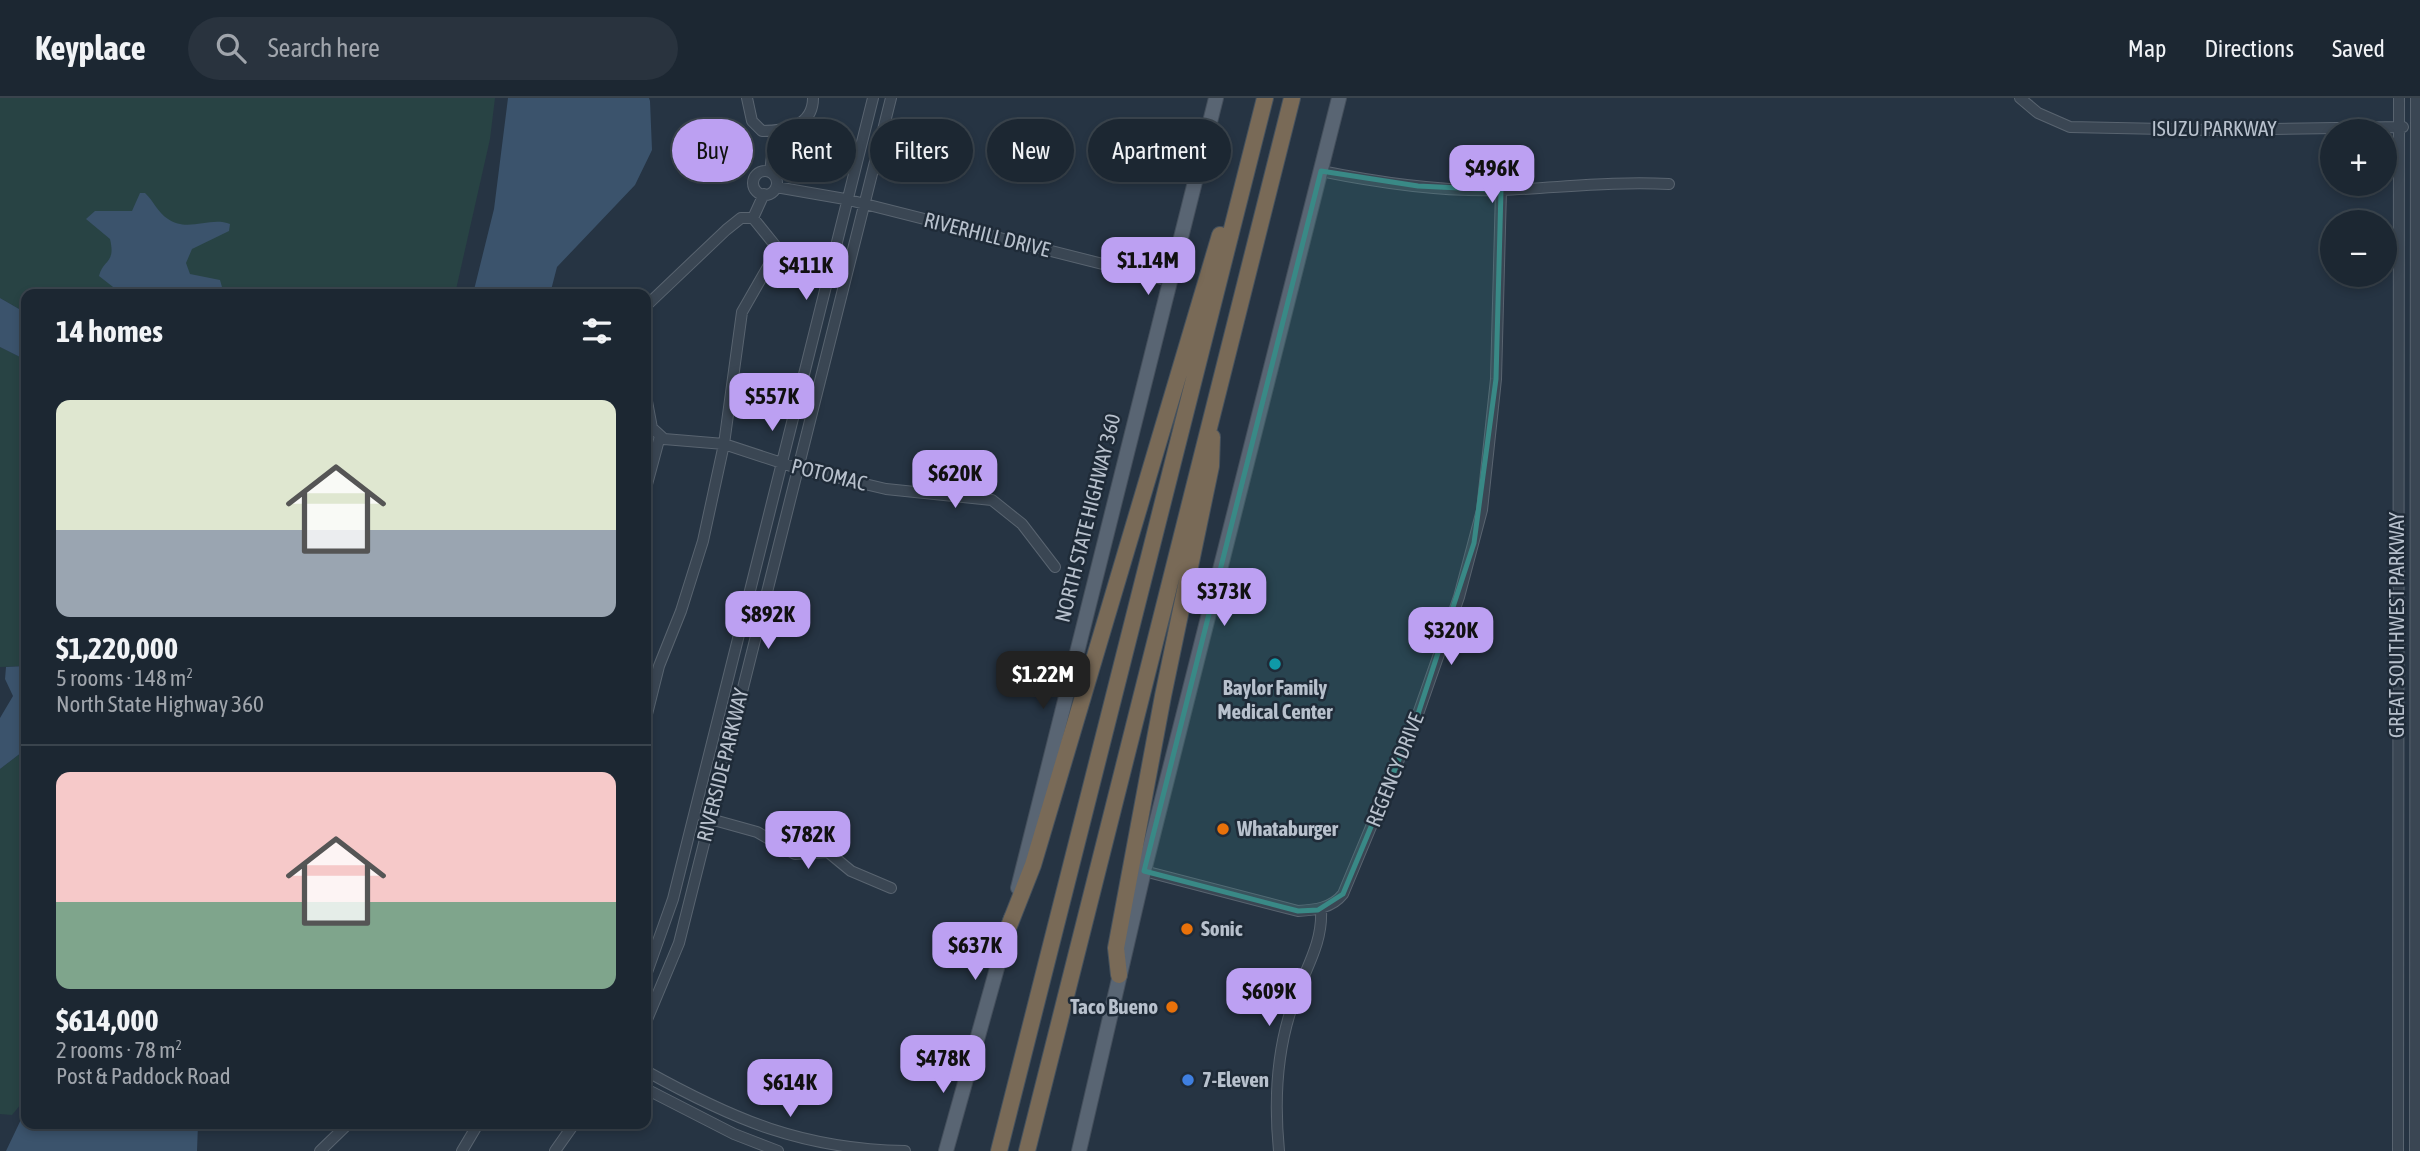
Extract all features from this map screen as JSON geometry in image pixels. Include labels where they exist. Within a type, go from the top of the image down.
[{"type":"highway","points":[[999,1151],[1265,98]]},
{"type":"highway","points":[[1027,1151],[1292,98]]},
{"type":"highway","points":[[1009,926],[1033,865],[1231,195],[1245,176]]},
{"type":"highway","points":[[1119,975],[1116,948],[1163,696],[1211,466],[1214,402]]},
{"type":"main road","name":"NORTH STATE HIGHWAY 360","points":[[946,1151],[1009,926],[1216,98]]},
{"type":"main road","points":[[1079,1151],[1144,871],[1339,98]]},
{"type":"street","points":[[747,98],[755,127],[767,131]]},
{"type":"street","points":[[806,119],[813,110],[813,98]]},
{"type":"street","name":"RIVERSIDE PARKWAY","points":[[651,961],[673,899],[845,199],[873,98]]},
{"type":"street","name":"RIVERSIDE PARKWAY","points":[[651,1010],[679,943],[891,98]]},
{"type":"street","name":"ISUZU PARKWAY","points":[[2020,98],[2038,113],[2070,127],[2211,130],[2418,127]]},
{"type":"street","name":"GREAT SOUTHWEST PARKWAY","points":[[2398,1151],[2396,620],[2399,98]]},
{"type":"street","name":"GREAT SOUTHWEST PARKWAY","points":[[2415,1151],[2416,98]]},
{"type":"street","points":[[767,172],[761,171],[755,177],[756,190],[764,194],[771,192],[776,187],[776,182]]},
{"type":"street","points":[[1321,171],[1418,186],[1501,190],[1596,182],[1669,184]]},
{"type":"street","name":"RIVERHILL DRIVE","points":[[776,187],[845,199],[1170,281]]},
{"type":"street","name":"REGENCY DRIVE","points":[[1321,909],[1338,901],[1343,894],[1367,840],[1418,715],[1474,543],[1482,510],[1496,379],[1501,190]]},
{"type":"street","points":[[753,218],[764,194]]},
{"type":"street","points":[[651,301],[726,230],[741,218],[753,218]]},
{"type":"street","points":[[753,218],[778,249],[812,258]]},
{"type":"street","points":[[651,698],[659,666],[681,611],[703,541],[724,444],[742,312],[778,249]]},
{"type":"street","points":[[2398,309],[2416,315]]},
{"type":"street","points":[[2398,349],[2415,349]]},
{"type":"street","points":[[651,423],[652,428],[660,436],[651,469]]},
{"type":"street","name":"POTOMAC","points":[[660,436],[724,444],[797,468],[886,489],[939,492],[992,500],[1022,524],[1055,567]]},
{"type":"street","points":[[2397,566],[2416,566]]},
{"type":"street","points":[[2396,620],[2415,618]]},
{"type":"street","points":[[693,815],[757,832],[795,854],[828,852],[851,871],[891,888]]},
{"type":"street","points":[[1144,871],[1275,908],[1298,911],[1321,909],[1322,928],[1317,947],[1294,1000],[1281,1043],[1274,1105],[1279,1151]]},
{"type":"street","points":[[2398,928],[2415,928]]},
{"type":"street","points":[[651,1074],[734,1117],[773,1131],[831,1146],[905,1151]]},
{"type":"street","points":[[651,1092],[734,1134],[775,1150],[773,1131]]},
{"type":"street","points":[[320,1151],[343,1129]]},
{"type":"street","points":[[462,1151],[475,1129]]},
{"type":"street","points":[[555,1151],[570,1129]]},
{"type":"highlighted area","points":[[1321,171],[1418,186],[1501,190],[1496,379],[1474,543],[1418,714],[1343,894],[1318,910],[1298,911],[1144,871]]},
{"type":"green space","points":[[0,98],[495,98],[490,139],[456,289],[21,289],[21,310],[0,298]]},
{"type":"green space","points":[[0,347],[21,358],[21,666],[0,667]]},
{"type":"green space","points":[[21,753],[21,1104],[12,1115],[0,1114],[0,769]]},
{"type":"water","points":[[508,98],[649,98],[652,150],[635,185],[557,267],[551,289],[474,289],[494,209]]},
{"type":"water","points":[[140,193],[145,193],[161,213],[176,223],[230,224],[229,231],[192,249],[186,263],[190,274],[220,280],[223,289],[116,289],[99,276],[110,257],[110,239],[86,219],[95,211],[132,211]]},
{"type":"water","points":[[0,298],[21,310],[21,358],[0,347]]},
{"type":"water","points":[[21,666],[21,753],[0,769],[0,718],[13,696],[5,679],[6,667]]},
{"type":"water","points":[[21,1120],[21,1129],[198,1129],[197,1151],[6,1151]]},
{"type":"place","name":"Baylor Family Medical Center","points":[[1275,664]]},
{"type":"place","name":"Whataburger","points":[[1223,829]]},
{"type":"place","name":"Sonic","points":[[1187,929]]},
{"type":"place","name":"Taco Bueno","points":[[1172,1007]]},
{"type":"place","name":"7-Eleven","points":[[1188,1080]]}]
